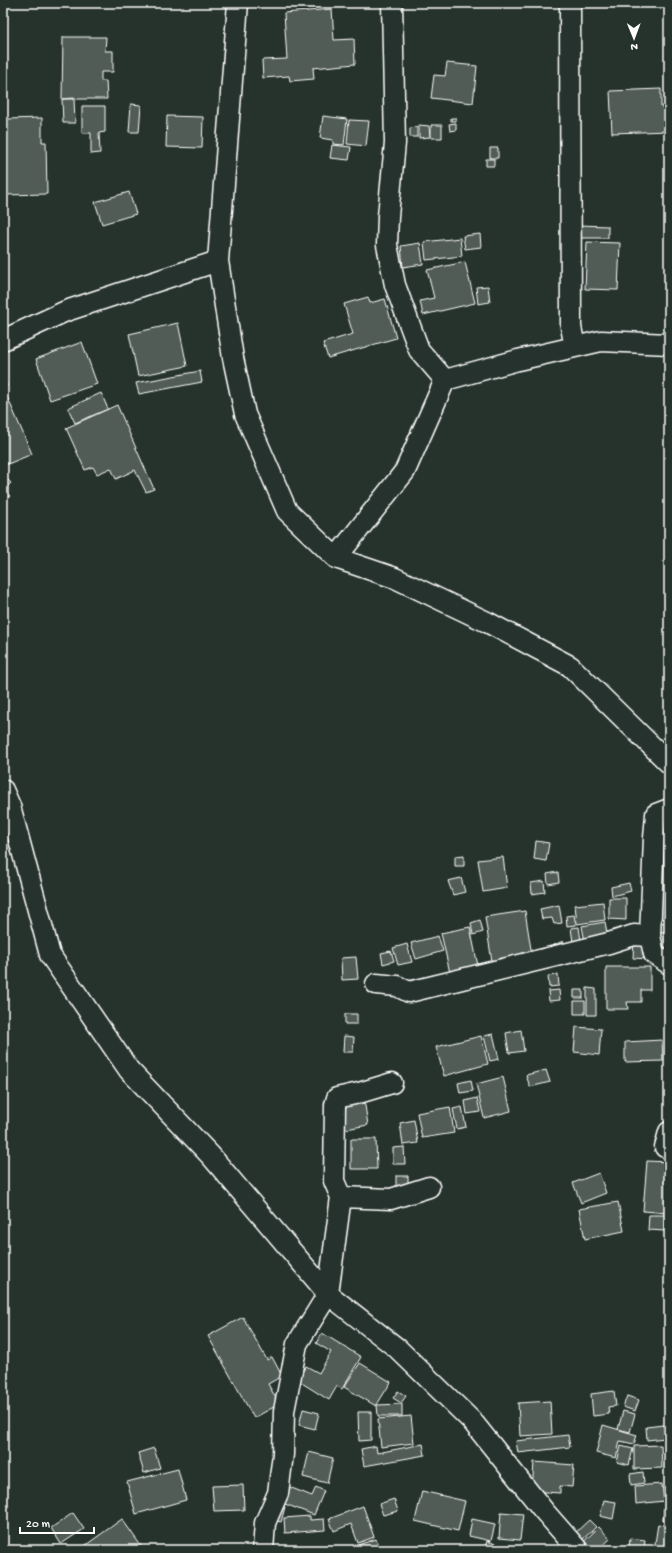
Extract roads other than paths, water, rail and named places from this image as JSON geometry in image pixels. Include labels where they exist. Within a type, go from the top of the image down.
[{"type":"street","points":[[238,3],[218,262],[245,414],[287,511],[336,558],[395,578],[486,622],[570,666],[669,763]]},
{"type":"street","points":[[392,3],[395,143],[386,245],[395,285],[419,350],[445,380]]},
{"type":"street","points":[[570,3],[571,327],[575,347]]},
{"type":"street","points":[[3,340],[66,311],[218,262]]},
{"type":"street","points":[[445,380],[518,360],[601,341],[669,344]]},
{"type":"street","points":[[336,558],[405,471],[445,380]]},
{"type":"street","points":[[3,790],[10,806],[50,955],[129,1070],[212,1156],[328,1294],[397,1348],[472,1420],[544,1511],[578,1550]]},
{"type":"street","points":[[669,809],[656,814],[650,936],[654,954],[669,964]]},
{"type":"street","points":[[376,984],[397,986],[409,992],[602,945],[634,935],[650,936]]},
{"type":"street","points":[[263,1550],[265,1523],[278,1492],[283,1454],[284,1411],[297,1344],[328,1294],[341,1197],[334,1181],[336,1098],[392,1083]]},
{"type":"street","points":[[669,1132],[665,1147],[669,1147]]},
{"type":"street","points":[[341,1197],[391,1199],[429,1187]]}]
